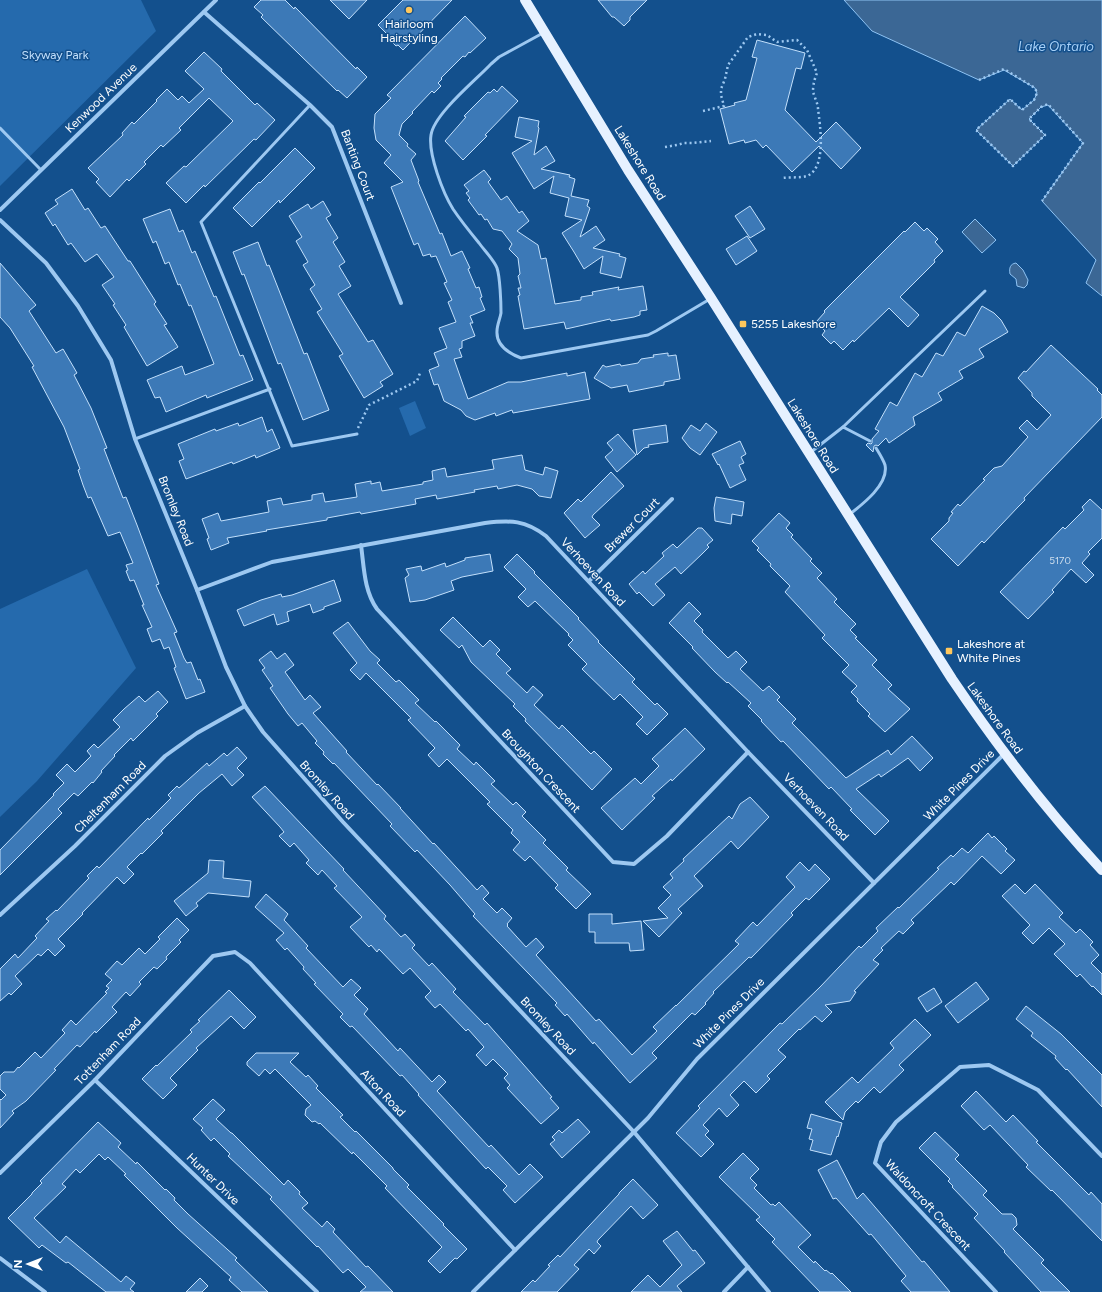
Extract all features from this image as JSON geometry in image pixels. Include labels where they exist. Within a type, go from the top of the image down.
[{"type":"main road","name":"Lakeshore Road","points":[[525,0],[628,170],[711,298],[952,680],[981,723],[1004,753],[1071,837],[1102,870]]},
{"type":"street","name":"Kenwood Avenue","points":[[0,210],[216,0]]},
{"type":"street","name":"Banting Court","points":[[204,12],[310,105],[332,127],[401,303]]},
{"type":"street","name":"Bromley Road","points":[[0,220],[46,263],[78,306],[111,360],[135,439],[197,590],[226,667],[245,706],[263,732],[337,816],[634,1132],[769,1292]]},
{"type":"street","name":"Brewer Court","points":[[588,581],[672,499]]},
{"type":"street","name":"Verhoeven Road","points":[[197,590],[272,562],[485,523],[508,520],[527,525],[546,536],[748,752],[874,883]]},
{"type":"street","name":"Broughton Crescent","points":[[361,545],[368,592],[377,609],[613,862],[634,864],[667,836],[748,752]]},
{"type":"street","name":"Cheltenham Road","points":[[0,915],[75,846],[165,756],[197,733],[245,706]]},
{"type":"street","name":"White Pines Drive","points":[[473,1292],[648,1118],[697,1059],[1004,753]]},
{"type":"street","name":"Tottenham Road","points":[[0,1173],[95,1080],[213,956],[235,952]]},
{"type":"street","name":"Alton Road","points":[[235,952],[250,963],[515,1250]]},
{"type":"street","name":"Waldoncroft Crescent","points":[[996,1292],[875,1163],[881,1142],[896,1122],[960,1067],[989,1066],[1038,1090],[1102,1156]]},
{"type":"street","name":"Hunter Drive","points":[[95,1080],[317,1292]]},
{"type":"street","points":[[0,1258],[45,1292]]},
{"type":"street","points":[[724,1292],[748,1267]]},
{"type":"lane","points":[[544,32],[499,57],[491,64],[442,113],[431,134],[432,158],[447,198],[453,209],[496,267],[501,300],[497,330],[498,341],[511,354],[521,358],[637,337],[656,331],[711,298]]},
{"type":"lane","points":[[310,105],[201,222],[292,446],[357,434]]},
{"type":"lane","points":[[0,128],[42,170]]},
{"type":"lane","points":[[809,454],[843,427],[985,291]]},
{"type":"lane","points":[[135,439],[270,389]]},
{"type":"lane","points":[[843,427],[870,441]]},
{"type":"lane","points":[[848,515],[870,498],[883,480],[885,466],[876,448]]},
{"type":"path","points":[[704,111],[724,106],[721,90],[728,65],[748,37],[757,34],[766,35],[778,42],[797,40],[808,50],[817,72],[813,84],[813,91],[818,108],[821,135],[819,163],[807,176],[782,178]]},
{"type":"path","points":[[979,80],[1004,70],[1035,88],[1037,93],[1034,100],[1022,110],[1010,99],[976,130],[1013,166],[1045,136],[1029,119],[1041,107],[1048,104],[1083,144],[1042,201]]},
{"type":"path","points":[[665,147],[684,142],[692,144],[711,141]]},
{"type":"path","points":[[357,434],[359,425],[369,405],[417,381],[420,373]]},
{"type":"green space","name":"Skyway Park","points":[[0,0],[141,0],[156,31],[0,186]]},
{"type":"green space","points":[[415,401],[426,428],[410,436],[399,408]]},
{"type":"green space","points":[[87,569],[136,668],[37,781],[0,817],[0,609]]},
{"type":"water","name":"Lake Ontario","points":[[844,0],[1102,0],[1102,296],[1086,283],[1096,260],[1042,201],[1083,143],[1048,105],[1041,107],[1029,119],[1045,135],[1013,166],[976,130],[1010,99],[1022,110],[1034,100],[1037,93],[1035,88],[1004,70],[979,80],[872,31]]},
{"type":"water","points":[[975,219],[996,240],[982,253],[962,232]]},
{"type":"water","points":[[1016,263],[1023,270],[1028,280],[1027,285],[1024,288],[1017,286],[1016,279],[1010,274],[1010,267],[1012,264]]},
{"type":"building","points":[[261,0],[285,0],[294,9],[295,7],[356,69],[357,67],[367,77],[347,98],[338,90],[337,91],[261,17],[263,15],[254,7]]},
{"type":"building","points":[[330,0],[367,0],[349,19]]},
{"type":"building","points":[[403,0],[452,0],[403,50],[398,45],[396,46],[388,38],[390,37],[378,25]]},
{"type":"building","points":[[598,0],[647,0],[630,17],[630,20],[624,26],[612,17]]},
{"type":"building","points":[[465,16],[486,38],[465,57],[463,56],[441,78],[442,79],[438,83],[441,86],[434,93],[432,91],[412,112],[413,113],[402,124],[399,135],[408,144],[407,146],[416,154],[411,160],[419,181],[418,182],[451,256],[462,251],[470,268],[468,269],[476,288],[479,287],[482,297],[480,298],[485,310],[470,316],[473,323],[470,323],[475,336],[462,341],[462,348],[459,349],[462,357],[454,359],[468,399],[508,382],[521,382],[567,373],[567,376],[585,372],[590,399],[513,413],[512,410],[496,416],[495,413],[475,420],[466,416],[461,410],[444,401],[438,384],[434,385],[429,370],[439,366],[434,353],[447,348],[439,328],[456,322],[448,302],[452,300],[444,283],[447,282],[436,256],[431,257],[430,254],[423,256],[418,243],[414,245],[391,187],[403,182],[384,163],[391,155],[376,140],[374,128],[375,114],[391,98],[387,95]]},
{"type":"building","points":[[757,40],[805,53],[801,69],[796,68],[785,110],[816,142],[836,122],[861,148],[841,169],[819,146],[792,172],[766,145],[763,148],[756,140],[745,143],[744,140],[729,144],[720,109],[746,100],[757,58],[752,57]]},
{"type":"building","points":[[204,52],[255,105],[257,103],[275,120],[256,140],[254,139],[205,187],[204,185],[186,203],[166,183],[184,166],[186,167],[233,121],[209,98],[179,128],[181,130],[163,147],[161,145],[144,162],[146,164],[129,181],[127,179],[110,197],[96,182],[99,179],[88,168],[123,135],[122,133],[132,122],[134,124],[157,101],[156,100],[167,89],[178,100],[182,96],[189,103],[204,89],[185,71]]},
{"type":"building","points":[[502,86],[518,101],[463,160],[445,141],[466,117],[464,116],[488,92],[490,93],[494,89],[497,92]]},
{"type":"building","points":[[519,117],[539,121],[534,155],[546,146],[555,161],[541,169],[570,175],[569,177],[575,179],[571,196],[589,200],[587,206],[590,208],[580,237],[596,226],[605,240],[593,248],[620,254],[619,256],[626,258],[621,278],[600,273],[603,256],[584,269],[562,233],[582,220],[565,216],[569,198],[550,193],[554,176],[534,189],[512,153],[532,141],[515,137]]},
{"type":"building","points":[[295,148],[315,168],[280,203],[279,200],[252,227],[233,208]]},
{"type":"building","points":[[484,170],[491,179],[488,182],[501,200],[507,196],[519,213],[522,211],[529,221],[517,231],[538,245],[541,259],[546,258],[555,304],[581,300],[581,297],[593,295],[592,292],[619,287],[618,290],[643,286],[647,310],[640,311],[640,315],[634,317],[611,321],[610,319],[566,329],[564,322],[524,329],[518,296],[520,295],[518,288],[521,288],[518,276],[520,274],[518,258],[509,249],[512,244],[502,231],[493,229],[487,219],[485,220],[481,214],[479,215],[468,200],[470,198],[466,193],[469,191],[464,185]]},
{"type":"building","points":[[72,189],[85,210],[88,208],[101,228],[105,226],[128,261],[130,261],[156,302],[154,304],[167,324],[164,325],[178,347],[147,366],[124,327],[126,325],[113,305],[115,304],[102,285],[114,277],[97,254],[85,262],[71,243],[68,245],[55,224],[53,226],[45,213],[58,204],[55,200]]},
{"type":"building","points":[[323,201],[331,215],[326,218],[338,238],[333,242],[345,262],[339,266],[351,286],[338,294],[368,342],[373,340],[393,374],[380,382],[383,386],[364,398],[339,356],[343,354],[317,312],[322,309],[310,289],[315,285],[303,265],[308,262],[296,241],[302,237],[289,216],[308,204],[311,209]]},
{"type":"building","points":[[750,206],[765,229],[750,238],[735,216]]},
{"type":"building","points":[[170,209],[179,232],[183,230],[192,253],[195,251],[214,297],[216,296],[240,356],[243,355],[253,380],[207,398],[206,395],[166,412],[160,397],[155,398],[147,380],[182,366],[185,375],[214,364],[191,305],[189,306],[180,284],[178,285],[169,262],[165,264],[156,241],[153,243],[143,219]]},
{"type":"building","points":[[915,222],[924,231],[927,228],[938,239],[935,242],[943,251],[934,260],[935,262],[900,297],[919,315],[908,327],[889,308],[854,342],[853,340],[843,350],[834,341],[831,344],[822,335],[825,331],[816,322],[825,312],[824,311],[904,231],[905,232]]},
{"type":"building","points":[[747,236],[757,251],[736,265],[726,249]]},
{"type":"building","points":[[258,242],[267,266],[269,265],[304,354],[307,353],[329,410],[303,420],[281,363],[278,364],[244,274],[242,275],[233,252]]},
{"type":"building","points":[[0,263],[36,305],[29,311],[56,353],[63,349],[77,373],[74,375],[91,408],[107,448],[104,449],[123,498],[126,497],[137,525],[159,584],[156,585],[177,632],[174,633],[184,658],[187,663],[191,662],[198,680],[200,679],[205,692],[186,699],[174,668],[176,667],[169,647],[164,649],[160,639],[152,642],[147,629],[152,627],[142,605],[144,605],[134,580],[130,581],[126,571],[128,570],[126,565],[133,563],[120,532],[108,536],[91,497],[88,498],[78,470],[80,469],[64,427],[32,367],[34,366],[10,328],[0,317]]},
{"type":"building","points":[[982,306],[994,313],[1001,320],[1008,332],[979,349],[984,357],[959,371],[963,378],[938,393],[942,400],[913,417],[915,425],[889,443],[886,438],[878,446],[874,446],[873,452],[866,445],[868,443],[872,443],[872,439],[879,431],[875,429],[890,402],[897,406],[915,373],[922,377],[936,353],[943,356],[957,332],[965,336]]},
{"type":"building","points":[[1051,345],[1098,389],[1097,390],[1102,395],[1102,417],[1024,498],[1025,500],[984,543],[982,541],[958,566],[931,539],[949,521],[949,518],[953,513],[951,512],[958,504],[960,506],[985,480],[983,479],[994,468],[1002,466],[1028,437],[1019,428],[1027,420],[1037,430],[1051,415],[1032,396],[1032,393],[1018,378],[1024,371],[1026,372]]},
{"type":"building","points":[[668,353],[668,356],[676,355],[680,379],[664,382],[664,385],[629,392],[627,385],[611,388],[594,378],[603,365],[606,367],[620,364],[621,366],[638,363],[641,359],[654,357],[653,355]]},
{"type":"building","points":[[262,417],[267,432],[272,429],[280,448],[256,458],[255,455],[233,464],[232,462],[186,479],[179,461],[184,459],[178,444],[215,429],[216,431],[238,423],[239,426]]},
{"type":"building","points":[[706,423],[717,432],[700,455],[690,448],[682,438],[691,425],[700,431]]},
{"type":"building","points":[[666,425],[668,442],[648,445],[649,447],[644,448],[637,455],[633,430]]},
{"type":"building","points":[[618,434],[636,455],[617,472],[605,457],[613,450],[607,443]]},
{"type":"building","points":[[740,441],[746,454],[741,457],[744,463],[739,465],[746,480],[730,488],[719,464],[718,465],[712,454]]},
{"type":"building","points":[[522,455],[525,470],[543,475],[545,467],[558,471],[551,498],[539,496],[532,489],[517,485],[498,489],[497,486],[474,490],[475,492],[437,499],[436,495],[415,499],[416,504],[361,514],[360,512],[327,518],[327,520],[227,538],[229,543],[211,550],[207,539],[209,538],[202,519],[218,513],[221,521],[269,512],[267,501],[281,498],[283,505],[312,500],[312,495],[323,493],[325,502],[357,497],[355,484],[371,481],[371,484],[380,482],[382,491],[423,484],[423,482],[433,480],[432,471],[445,468],[447,477],[494,469],[492,460]]},
{"type":"building","points":[[611,472],[624,486],[593,515],[592,517],[600,525],[585,538],[564,513],[578,499],[581,502]]},
{"type":"building","points":[[716,497],[744,502],[742,516],[732,514],[731,524],[715,521],[714,508]]},
{"type":"building","points":[[1090,499],[1102,510],[1102,538],[1088,552],[1090,554],[1082,563],[1094,575],[1086,583],[1071,569],[1052,590],[1054,592],[1028,619],[1000,592],[1063,527],[1065,529],[1084,510],[1082,507]]},
{"type":"building","points":[[779,513],[790,523],[786,528],[793,535],[791,537],[812,559],[810,561],[822,573],[817,578],[837,599],[834,602],[856,624],[850,630],[857,637],[855,638],[877,660],[872,665],[892,685],[888,689],[910,709],[885,732],[868,716],[870,714],[857,701],[858,699],[851,692],[857,686],[842,672],[849,665],[822,638],[825,635],[785,592],[790,586],[770,566],[771,564],[757,550],[759,548],[752,541]]},
{"type":"building","points":[[698,528],[702,528],[713,540],[707,545],[709,547],[681,574],[675,567],[655,584],[665,595],[653,606],[639,592],[637,594],[629,584],[643,571],[645,574],[664,556],[662,553],[673,544],[677,548]]},
{"type":"building","points":[[490,554],[493,571],[462,577],[451,581],[454,590],[425,600],[410,602],[405,578],[409,575],[406,569],[421,566],[422,571],[445,563],[446,567],[465,560],[465,558]]},
{"type":"building","points":[[517,554],[579,618],[578,619],[599,641],[598,642],[635,679],[632,682],[655,705],[657,703],[668,714],[647,735],[636,724],[643,717],[620,694],[614,700],[582,669],[587,664],[568,645],[573,640],[568,635],[569,634],[535,601],[528,607],[518,597],[526,589],[504,567]]},
{"type":"building","points":[[334,580],[341,601],[313,613],[310,604],[287,612],[289,621],[277,625],[274,614],[244,626],[237,610],[261,600],[281,594],[282,597],[292,595]]},
{"type":"building","points":[[689,602],[701,614],[694,621],[703,630],[702,632],[728,658],[736,651],[747,662],[740,669],[763,691],[769,686],[780,697],[777,700],[796,719],[792,723],[846,778],[888,750],[891,755],[912,736],[933,758],[920,771],[908,758],[881,777],[879,774],[856,789],[889,821],[875,835],[850,810],[852,809],[831,787],[829,789],[783,741],[781,742],[761,721],[762,720],[748,706],[751,703],[715,672],[669,623]]},
{"type":"building","points":[[453,617],[483,647],[490,640],[500,650],[496,654],[511,669],[506,673],[527,693],[533,686],[543,695],[534,705],[559,729],[562,725],[591,754],[594,751],[612,769],[592,790],[525,721],[526,719],[513,706],[515,704],[471,662],[462,645],[459,648],[440,630]]},
{"type":"building","points":[[348,622],[370,651],[380,660],[377,663],[396,682],[399,680],[419,700],[415,703],[460,745],[457,749],[474,765],[476,762],[495,781],[491,784],[513,805],[516,802],[526,812],[522,816],[546,840],[543,843],[568,868],[566,870],[591,894],[576,909],[555,888],[558,885],[530,856],[525,861],[513,850],[520,842],[511,833],[513,830],[487,804],[490,802],[447,759],[439,767],[428,755],[435,748],[408,720],[411,718],[366,673],[360,680],[350,670],[357,663],[333,633]]},
{"type":"building","points":[[271,651],[277,659],[285,653],[294,665],[285,672],[305,700],[310,695],[321,707],[313,713],[347,751],[346,752],[401,808],[477,890],[482,885],[489,893],[483,899],[497,913],[502,908],[512,918],[507,926],[526,947],[536,938],[544,947],[536,955],[596,1021],[599,1019],[632,1055],[657,1031],[653,1027],[739,944],[735,941],[753,922],[757,926],[795,887],[786,877],[800,862],[809,871],[815,864],[830,879],[809,900],[806,898],[791,913],[793,915],[751,958],[749,957],[713,992],[714,993],[705,1003],[706,1004],[695,1015],[692,1013],[652,1053],[657,1058],[630,1083],[594,1042],[593,1044],[567,1014],[565,1016],[555,1005],[557,1003],[473,916],[475,914],[450,885],[417,850],[415,852],[390,826],[392,824],[334,763],[333,764],[323,754],[324,752],[315,743],[317,741],[302,723],[298,726],[288,714],[270,688],[273,686],[262,670],[265,668],[259,660]]},
{"type":"building","points":[[158,691],[168,702],[156,714],[158,716],[133,741],[131,738],[114,755],[115,756],[101,771],[102,772],[93,783],[92,782],[78,796],[74,793],[58,809],[62,813],[0,875],[0,850],[64,783],[56,775],[67,764],[75,772],[91,756],[87,751],[94,744],[98,748],[120,727],[113,720],[124,709],[139,696],[145,702]]},
{"type":"building","points":[[685,728],[705,749],[672,781],[671,779],[652,796],[655,798],[622,830],[601,808],[635,778],[641,784],[659,766],[652,759]]},
{"type":"building","points":[[237,747],[247,758],[237,768],[244,775],[232,786],[222,774],[199,793],[161,831],[163,833],[127,867],[134,874],[124,884],[117,877],[58,939],[65,946],[55,956],[48,949],[41,956],[38,954],[15,976],[22,984],[11,995],[9,993],[0,1001],[0,969],[15,954],[18,958],[37,938],[35,936],[49,921],[46,919],[56,910],[57,911],[89,878],[87,876],[97,866],[99,868],[148,818],[149,820],[171,798],[168,795],[177,786],[179,788],[207,763],[209,766],[224,753],[227,756]]},
{"type":"building","points":[[265,786],[344,869],[343,870],[386,916],[384,919],[401,937],[405,934],[415,945],[412,948],[429,966],[432,963],[456,989],[453,992],[485,1025],[487,1023],[552,1097],[550,1098],[559,1108],[541,1124],[507,1088],[510,1085],[504,1078],[508,1074],[493,1059],[486,1066],[476,1055],[484,1047],[468,1029],[466,1031],[440,1004],[435,1008],[425,997],[431,991],[410,968],[403,974],[379,949],[377,952],[371,945],[369,947],[350,927],[362,917],[334,888],[337,886],[322,870],[318,875],[306,863],[309,860],[294,843],[290,847],[279,836],[284,832],[252,797]]},
{"type":"building","points":[[750,797],[769,817],[738,849],[731,841],[694,876],[703,886],[678,909],[682,913],[659,937],[643,921],[668,918],[658,908],[671,895],[663,887],[673,878],[670,874],[684,861],[683,859],[729,816],[732,819],[740,804]]},
{"type":"building","points":[[988,833],[992,838],[994,836],[1007,849],[1005,851],[1015,860],[1001,874],[982,856],[954,885],[951,882],[911,920],[914,923],[903,934],[899,931],[881,948],[883,950],[873,960],[879,964],[854,991],[856,992],[850,1001],[825,1005],[832,1012],[822,1022],[815,1016],[800,1030],[799,1029],[778,1050],[786,1057],[767,1076],[770,1079],[756,1093],[744,1081],[730,1095],[739,1105],[727,1117],[719,1108],[703,1125],[709,1131],[705,1135],[714,1144],[701,1157],[676,1133],[700,1108],[698,1106],[780,1023],[782,1024],[820,987],[859,946],[861,948],[878,931],[876,928],[939,869],[937,868],[951,855],[953,857],[962,848],[968,853]]},
{"type":"building","points":[[209,860],[224,861],[223,878],[251,881],[249,897],[208,893],[196,903],[198,906],[186,916],[174,901],[208,873]]},
{"type":"building","points":[[1015,884],[1025,894],[1035,884],[1063,913],[1059,917],[1076,933],[1080,929],[1093,942],[1090,945],[1099,955],[1091,963],[1102,974],[1102,995],[1080,974],[1077,977],[1054,954],[1065,944],[1049,928],[1033,944],[1022,933],[1030,925],[1002,896]]},
{"type":"building","points":[[266,894],[288,914],[284,920],[308,946],[306,948],[343,987],[351,979],[361,988],[354,995],[368,1009],[364,1014],[398,1051],[400,1048],[432,1082],[439,1075],[446,1082],[437,1091],[489,1147],[491,1145],[519,1175],[530,1164],[543,1177],[515,1203],[503,1190],[507,1186],[488,1167],[486,1169],[418,1095],[419,1094],[402,1075],[400,1076],[352,1026],[350,1027],[340,1017],[343,1014],[314,984],[316,983],[303,969],[304,967],[287,948],[285,950],[276,940],[284,933],[255,907]]},
{"type":"building","points":[[589,914],[612,914],[612,924],[641,921],[644,950],[630,951],[629,943],[595,943],[595,932],[589,932]]},
{"type":"building","points":[[177,918],[189,930],[179,940],[181,942],[166,957],[167,959],[157,969],[154,967],[139,982],[141,984],[130,996],[126,992],[112,1007],[117,1012],[96,1033],[95,1031],[80,1047],[77,1045],[54,1069],[56,1070],[26,1101],[12,1111],[14,1113],[0,1128],[0,1099],[1,1100],[6,1095],[0,1089],[0,1076],[4,1072],[14,1072],[35,1052],[41,1058],[65,1033],[62,1030],[71,1020],[76,1025],[107,993],[105,992],[109,988],[106,986],[112,980],[105,974],[117,961],[122,965],[139,948],[145,954],[160,939],[158,937]]},
{"type":"building","points":[[976,982],[989,999],[958,1023],[945,1006]]},
{"type":"building","points":[[934,988],[942,1002],[927,1012],[918,998]]},
{"type":"building","points":[[229,990],[256,1017],[244,1029],[231,1016],[196,1048],[198,1050],[170,1078],[177,1085],[163,1099],[142,1079],[192,1032],[190,1030],[200,1021],[198,1020]]},
{"type":"building","points":[[1026,1006],[1061,1034],[1102,1075],[1102,1107],[1055,1058],[1056,1056],[1031,1036],[1033,1033],[1016,1019]]},
{"type":"building","points":[[915,1019],[931,1035],[899,1065],[904,1070],[880,1093],[874,1087],[858,1103],[856,1101],[845,1112],[843,1120],[825,1102],[852,1077],[858,1083],[894,1048],[890,1043]]},
{"type":"building","points":[[256,1053],[299,1053],[290,1062],[306,1077],[308,1075],[318,1086],[316,1088],[343,1115],[340,1117],[393,1168],[409,1185],[407,1187],[467,1249],[457,1259],[455,1258],[440,1273],[428,1261],[442,1247],[385,1188],[387,1186],[353,1152],[352,1154],[320,1123],[319,1124],[315,1121],[312,1122],[305,1115],[306,1109],[311,1105],[275,1069],[270,1074],[265,1069],[259,1076],[247,1065],[247,1062]]},
{"type":"building","points":[[976,1091],[1006,1122],[1013,1115],[1038,1141],[1036,1142],[1089,1195],[1091,1192],[1102,1204],[1102,1241],[1052,1190],[1051,1191],[1026,1167],[1028,1165],[990,1125],[984,1130],[961,1106]]},
{"type":"building","points":[[213,1099],[225,1110],[216,1119],[284,1185],[288,1180],[308,1203],[302,1208],[322,1227],[327,1221],[335,1229],[333,1232],[366,1267],[368,1266],[393,1292],[360,1292],[366,1287],[348,1269],[343,1273],[270,1199],[272,1197],[228,1156],[230,1154],[214,1138],[211,1141],[201,1130],[203,1128],[193,1119]]},
{"type":"building","points":[[811,1114],[842,1123],[831,1155],[810,1150],[813,1140],[809,1139],[812,1129],[807,1128]]},
{"type":"building","points":[[578,1119],[590,1132],[562,1158],[550,1144],[555,1140],[552,1137],[559,1130],[562,1133]]},
{"type":"building","points":[[98,1122],[121,1143],[118,1147],[136,1164],[137,1162],[165,1190],[166,1189],[175,1198],[174,1200],[237,1258],[235,1260],[268,1292],[242,1292],[229,1280],[231,1277],[177,1228],[124,1175],[126,1174],[108,1157],[105,1160],[99,1154],[80,1173],[76,1169],[62,1184],[66,1187],[34,1218],[60,1243],[66,1236],[121,1282],[126,1276],[135,1283],[130,1289],[134,1292],[106,1292],[68,1262],[66,1263],[42,1245],[39,1248],[8,1218],[42,1183],[40,1181]]},
{"type":"building","points":[[935,1132],[959,1155],[955,1159],[987,1191],[983,1195],[1002,1214],[1012,1214],[1016,1218],[1017,1225],[1013,1229],[1044,1260],[1041,1263],[1070,1292],[1041,1292],[974,1218],[978,1214],[952,1187],[953,1186],[948,1181],[950,1179],[919,1148]]},
{"type":"building","points":[[743,1153],[759,1169],[750,1178],[757,1185],[754,1188],[771,1205],[773,1204],[775,1206],[779,1202],[811,1235],[798,1247],[814,1263],[815,1261],[825,1271],[826,1270],[831,1274],[832,1273],[851,1292],[820,1292],[772,1242],[775,1239],[756,1220],[760,1217],[719,1177]]},
{"type":"building","points":[[837,1160],[857,1199],[863,1193],[922,1262],[924,1261],[950,1292],[911,1292],[901,1281],[906,1276],[871,1234],[869,1235],[836,1198],[833,1199],[818,1170]]},
{"type":"building","points":[[633,1179],[658,1205],[643,1219],[631,1206],[598,1240],[597,1242],[601,1246],[594,1254],[589,1249],[574,1265],[579,1269],[557,1292],[521,1292],[533,1280],[535,1282],[558,1255],[560,1257]]},
{"type":"building","points":[[677,1231],[705,1263],[677,1286],[682,1292],[631,1292],[648,1275],[660,1287],[682,1265],[663,1241]]},
{"type":"building","points":[[200,1278],[208,1286],[202,1292],[186,1292]]},
{"type":"place","name":"Hairloom Hairstyling","points":[[409,10]]},
{"type":"place","name":"5255 Lakeshore","points":[[743,324]]},
{"type":"place","name":"Lakeshore at White Pines","points":[[949,651]]}]
